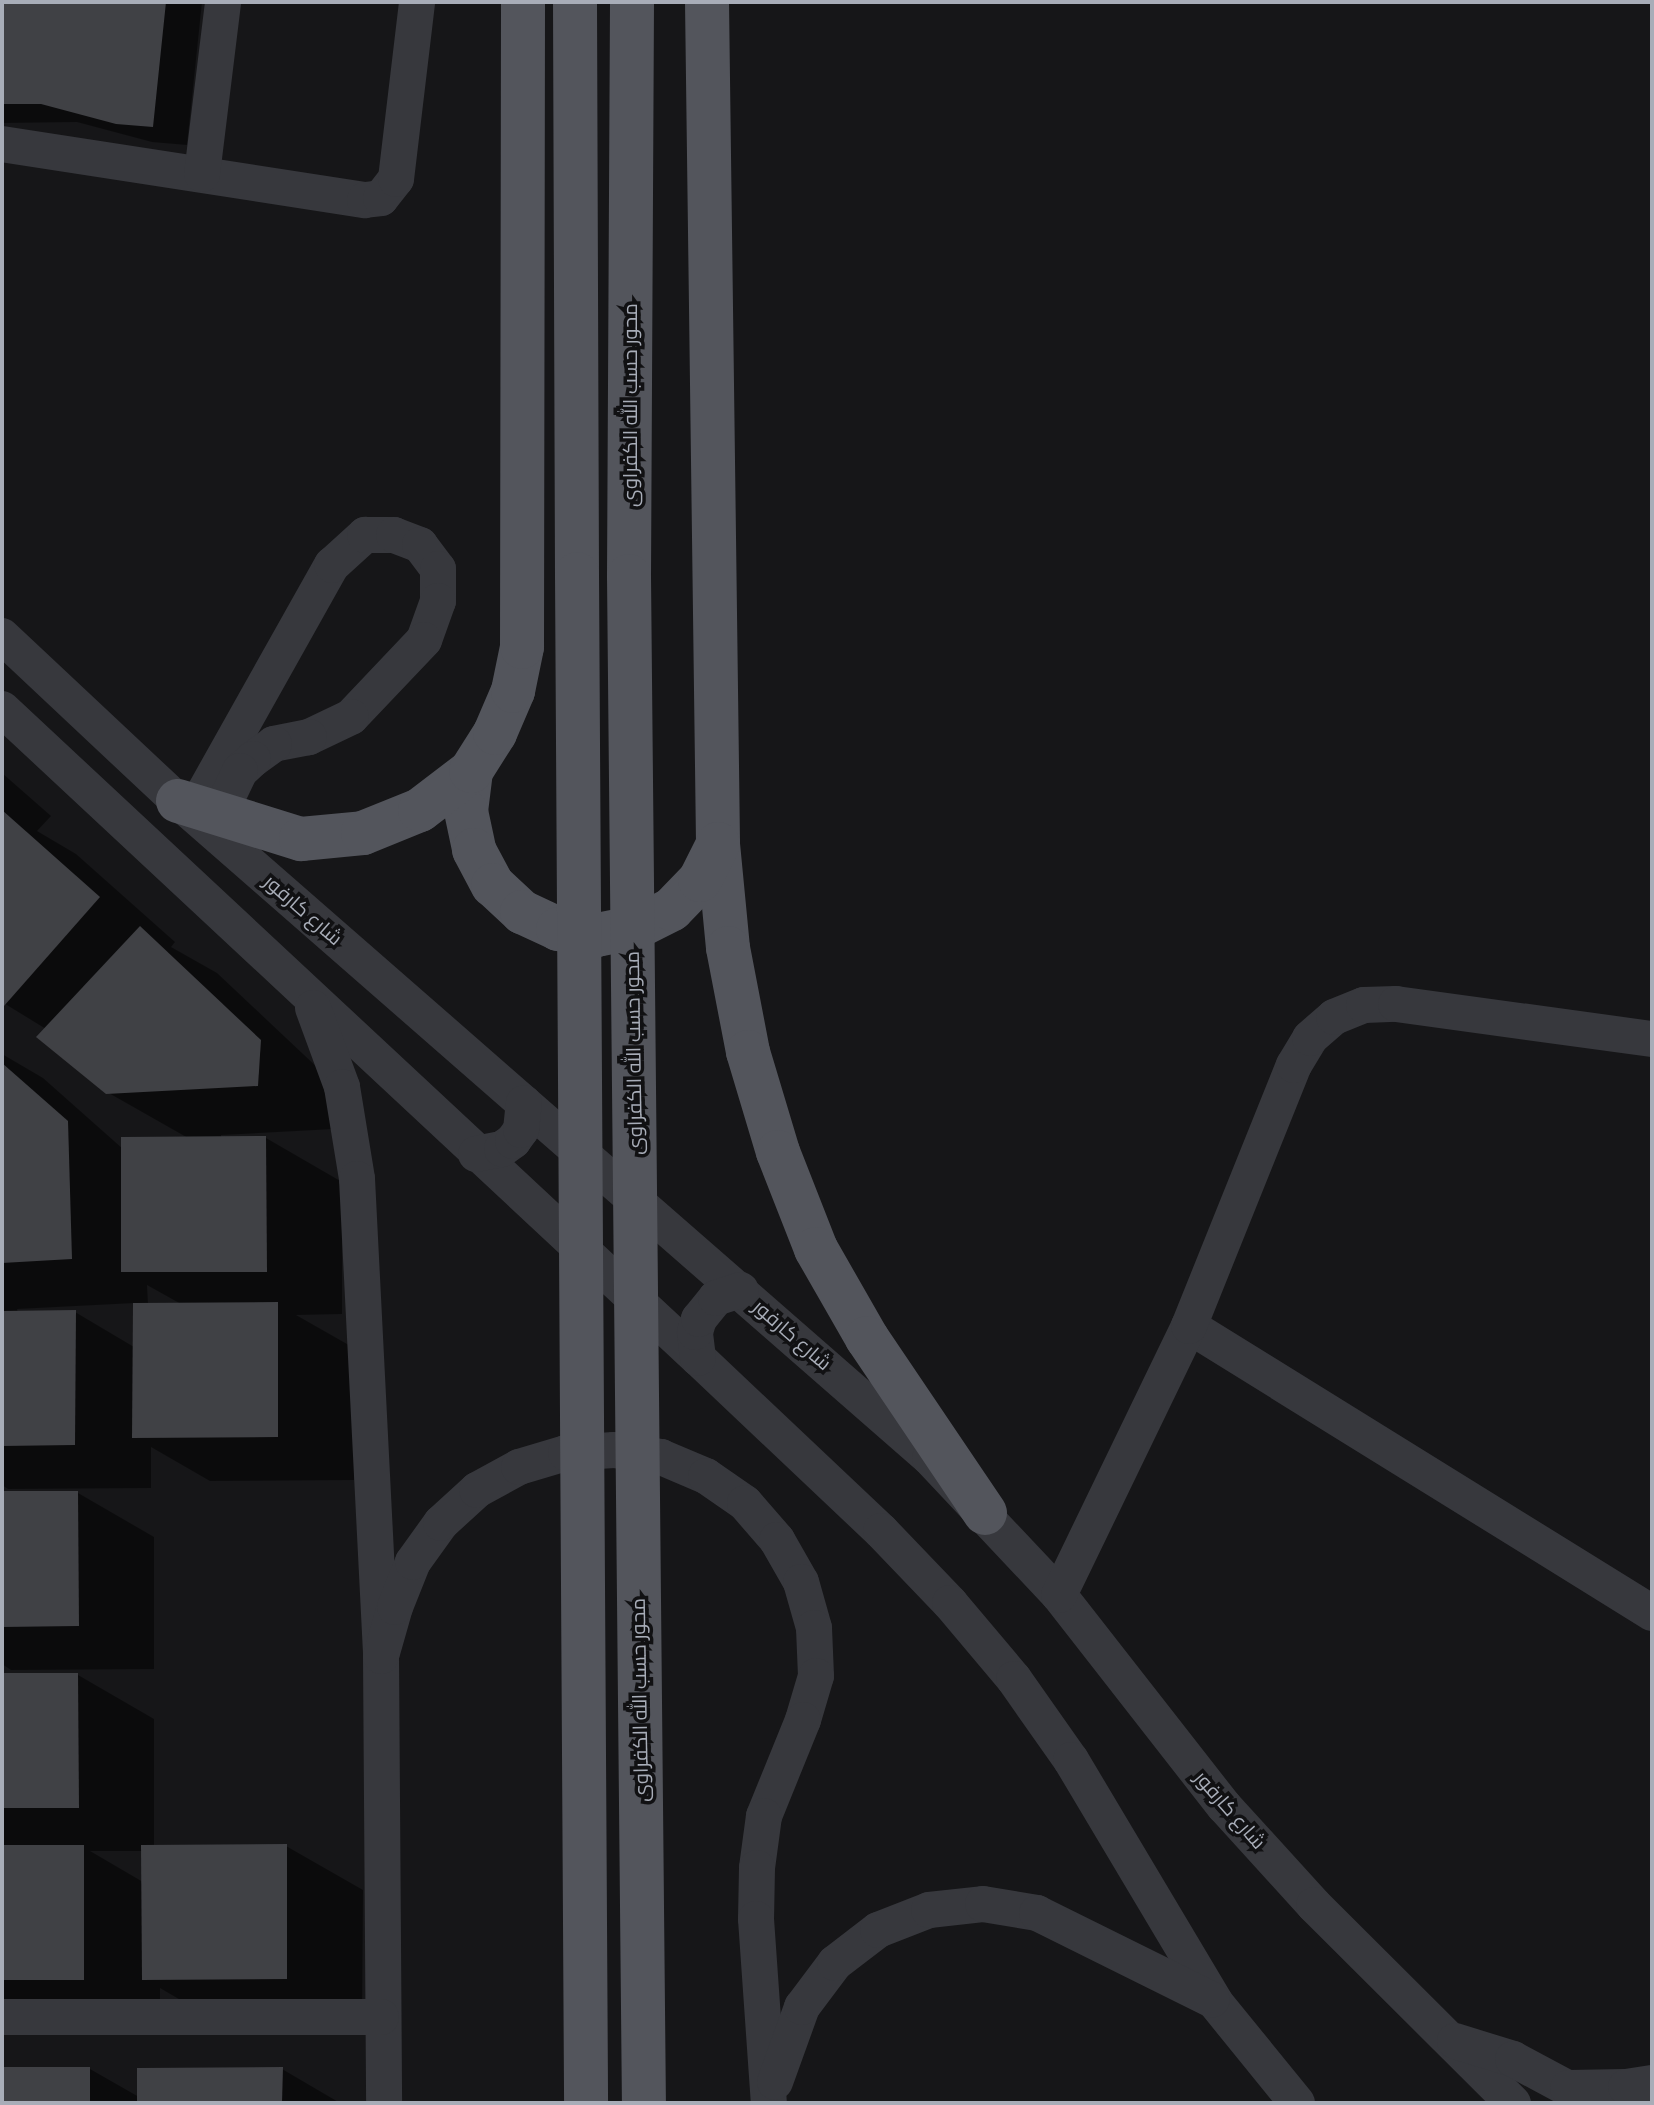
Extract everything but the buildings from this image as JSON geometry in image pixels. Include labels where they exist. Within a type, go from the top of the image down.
[{"type":"main road","points":[[198,808],[301,839],[363,833],[420,810],[471,771],[495,733],[513,691],[522,647],[523,2]]},
{"type":"main road","points":[[575,2],[586,2103]]},
{"type":"main road","name":"محور حسب الله الكفراوى","points":[[632,2],[629,576],[644,2103]]},
{"type":"main road","points":[[707,2],[718,844],[728,948],[748,1052],[778,1152],[816,1249],[867,1338],[985,1513]]},
{"type":"main road","points":[[471,771],[466,811],[474,850],[493,885],[522,912],[558,929],[597,935],[637,927],[672,909],[700,880],[718,844]]},
{"type":"street","points":[[202,174],[223,2]]},
{"type":"street","points":[[2,144],[365,200],[388,193],[396,179],[417,2]]},
{"type":"street","points":[[365,535],[394,535],[420,545],[438,569],[438,601],[424,640],[351,717],[309,737],[274,744],[198,808],[332,565],[365,535]]},
{"type":"street","name":"شارع كارفور","points":[[2,636],[198,808],[524,1103],[919,1447],[985,1513],[1059,1595],[1224,1806],[1314,1905],[1513,2103]]},
{"type":"street","points":[[2,709],[698,1358],[881,1531],[950,1603],[1014,1679],[1071,1760],[1215,2002],[1297,2103]]},
{"type":"street","points":[[310,999],[342,1087],[357,1179],[381,1656],[381,2017],[384,2103]]},
{"type":"street","points":[[1059,1595],[1189,1326],[1294,1065],[1310,1038],[1334,1017],[1364,1005],[1396,1004],[1652,1039]]},
{"type":"street","points":[[476,1154],[502,1149],[513,1141],[521,1130],[524,1103]]},
{"type":"street","points":[[698,1358],[695,1332],[699,1319],[716,1298],[741,1290]]},
{"type":"street","points":[[1189,1326],[1652,1613]]},
{"type":"street","points":[[381,1656],[395,1607],[413,1562],[441,1523],[477,1490],[519,1467],[566,1453],[614,1450],[661,1457],[706,1476],[745,1503],[777,1540],[801,1582],[814,1628],[816,1676],[803,1720],[764,1816],[757,1868],[756,1919],[770,2103]]},
{"type":"street","points":[[770,2103],[781,2058],[802,2007],[835,1963],[878,1930],[929,1910],[983,1904],[1037,1913],[1215,2002]]},
{"type":"street","points":[[2,2017],[381,2017]]},
{"type":"street","points":[[1446,2038],[1513,2059],[1582,2095],[1652,2083]]}]
